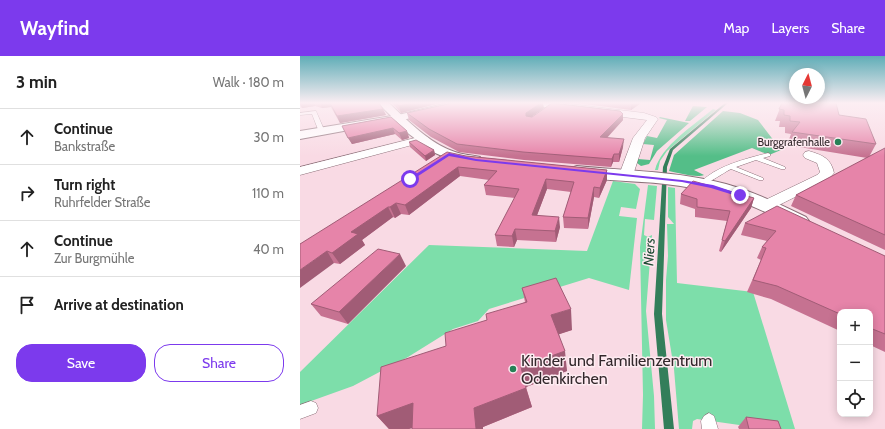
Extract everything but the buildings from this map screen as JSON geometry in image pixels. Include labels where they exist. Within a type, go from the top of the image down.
[{"type":"main road","points":[[300,136],[385,120]]},
{"type":"main road","points":[[401,120],[423,139],[442,158],[492,162]]},
{"type":"main road","points":[[563,169],[702,184],[767,205],[814,228]]},
{"type":"street","points":[[626,175],[639,138],[652,120]]},
{"type":"street","points":[[300,171],[423,139]]},
{"type":"street","points":[[767,205],[822,178],[827,173],[826,164],[822,158],[809,155]]},
{"type":"lane","points":[[317,120],[322,132]]},
{"type":"lane","points":[[702,184],[710,177],[768,155]]},
{"type":"lane","points":[[757,158],[783,168]]},
{"type":"lane","points":[[733,168],[761,180]]},
{"type":"green space","points":[[667,120],[689,123],[657,151],[649,164],[641,166],[637,163],[638,159],[650,160],[654,145],[643,144],[647,136],[657,138]]},
{"type":"green space","points":[[699,120],[704,120],[667,151],[660,161],[658,170],[655,170],[658,161],[671,144]]},
{"type":"green space","points":[[713,120],[758,120],[781,150],[769,155],[752,148],[694,170],[704,175],[701,176],[669,171],[674,155]]},
{"type":"green space","points":[[613,181],[635,184],[640,189],[636,209],[621,207],[619,216],[637,218],[629,290],[589,278],[489,309],[478,321],[453,329],[408,357],[353,386],[300,405],[300,372],[429,245],[587,251]]},
{"type":"green space","points":[[648,185],[657,186],[654,220],[645,219],[644,235],[648,237],[652,235],[646,311],[654,396],[655,429],[642,429],[643,395],[640,247]]},
{"type":"green space","points":[[668,187],[675,188],[677,283],[753,292],[795,429],[767,429],[697,419],[693,421],[692,429],[679,429],[674,369],[666,320],[666,280],[668,256],[667,224],[674,224],[668,217]]},
{"type":"waterway","name":"Niers","points":[[669,429],[658,314],[665,167],[671,150],[706,120]]},
{"type":"place","name":"Burggrafenhalle","points":[[838,142]]},
{"type":"place","name":"Kinder und Familienzentrum Odenkirchen","points":[[513,369]]},
{"type":"route","points":[[410,179],[449,154],[476,160],[682,181],[711,186],[740,195]]}]
